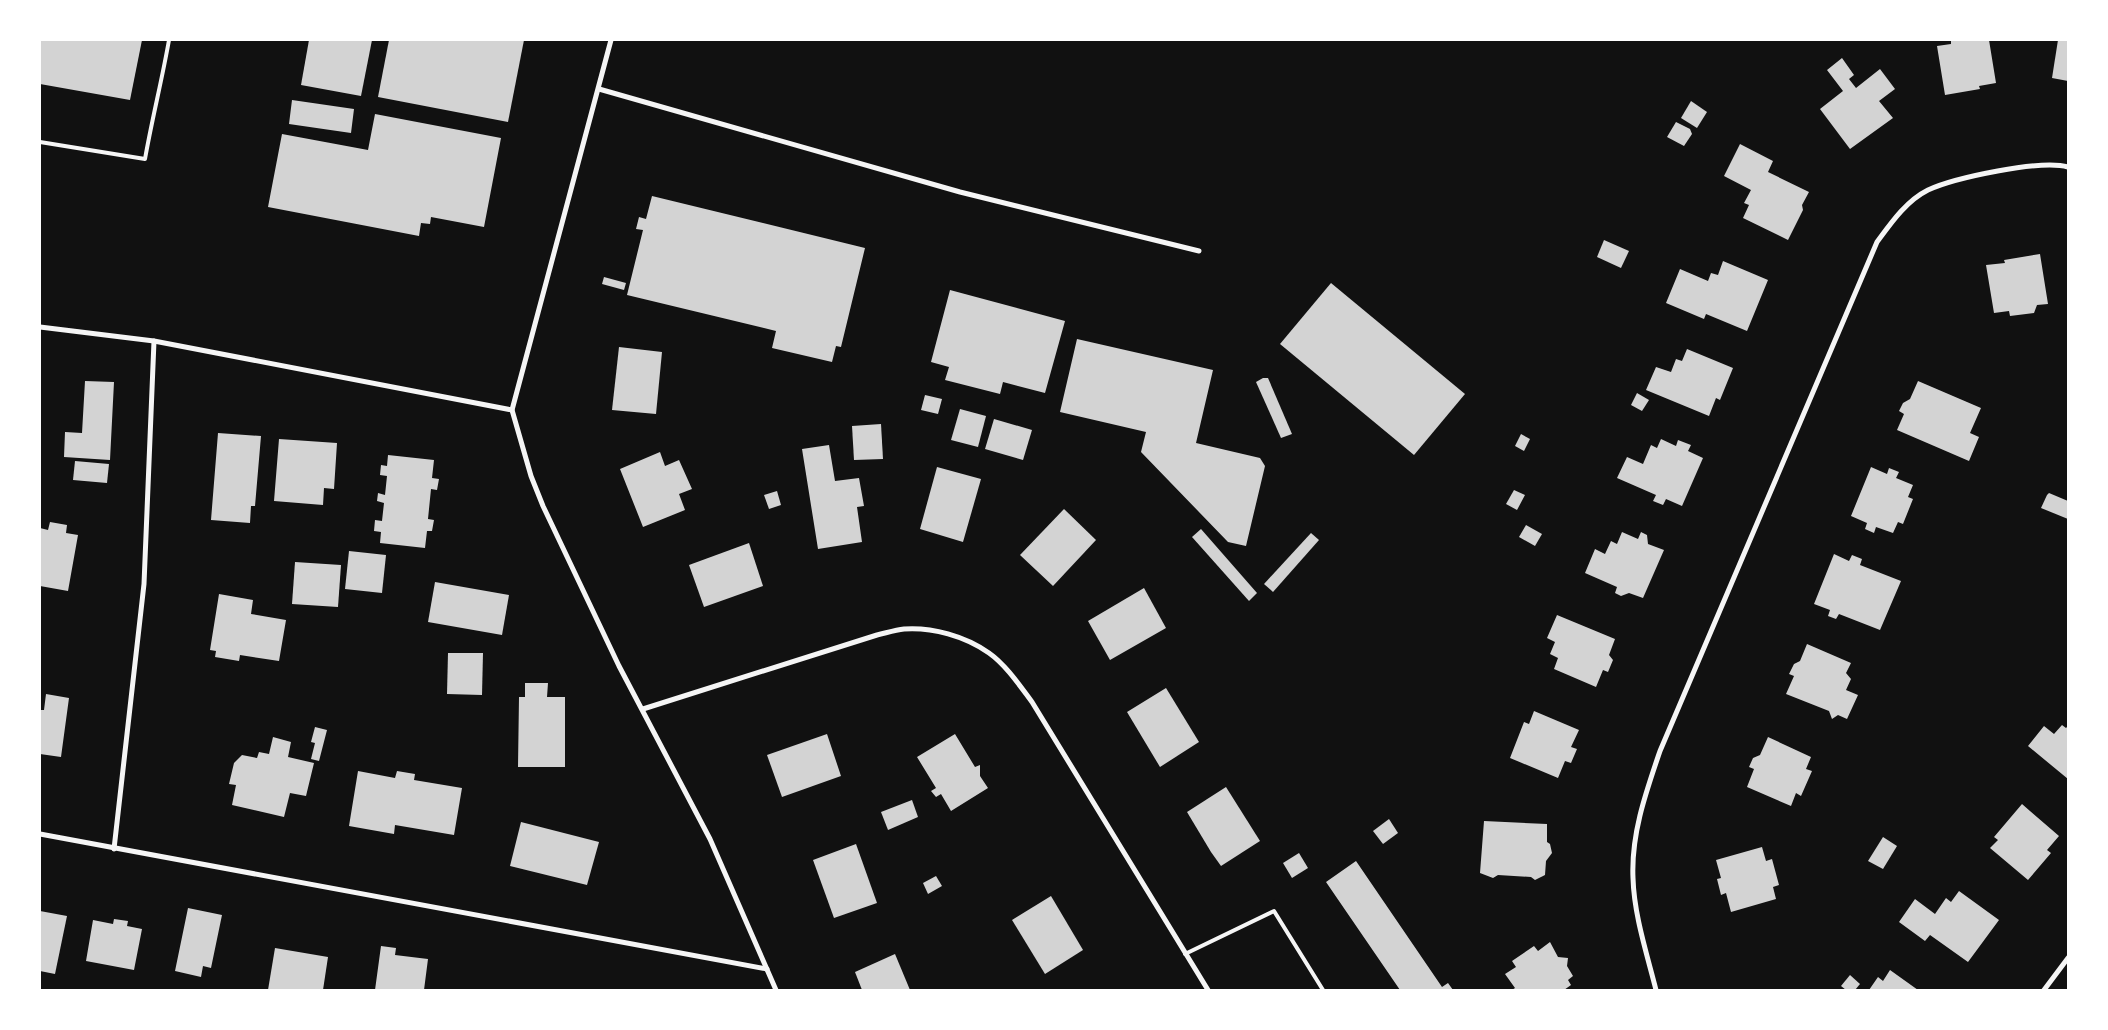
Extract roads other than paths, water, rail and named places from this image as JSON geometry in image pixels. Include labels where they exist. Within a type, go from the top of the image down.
[{"type":"street","points":[[611,40],[512,410],[531,476],[543,506],[620,666],[710,839],[776,990]]},
{"type":"street","points":[[599,88],[960,192],[1199,251]]},
{"type":"street","points":[[1656,990],[1640,925],[1633,878],[1635,840],[1643,801],[1660,751],[1877,242],[1892,220],[1910,202],[1928,190],[1956,181],[2021,167],[2044,164],[2068,167]]},
{"type":"street","points":[[40,327],[154,341],[512,410]]},
{"type":"street","points":[[114,849],[144,584],[154,341]]},
{"type":"street","points":[[643,709],[877,635],[903,629],[930,629],[960,638],[989,653],[1014,678],[1032,702],[1184,954],[1208,990]]},
{"type":"street","points":[[40,834],[767,969]]},
{"type":"street","points":[[2044,990],[2068,958]]},
{"type":"lane","points":[[40,142],[145,159],[169,40]]},
{"type":"lane","points":[[1184,954],[1274,911],[1322,990]]}]
